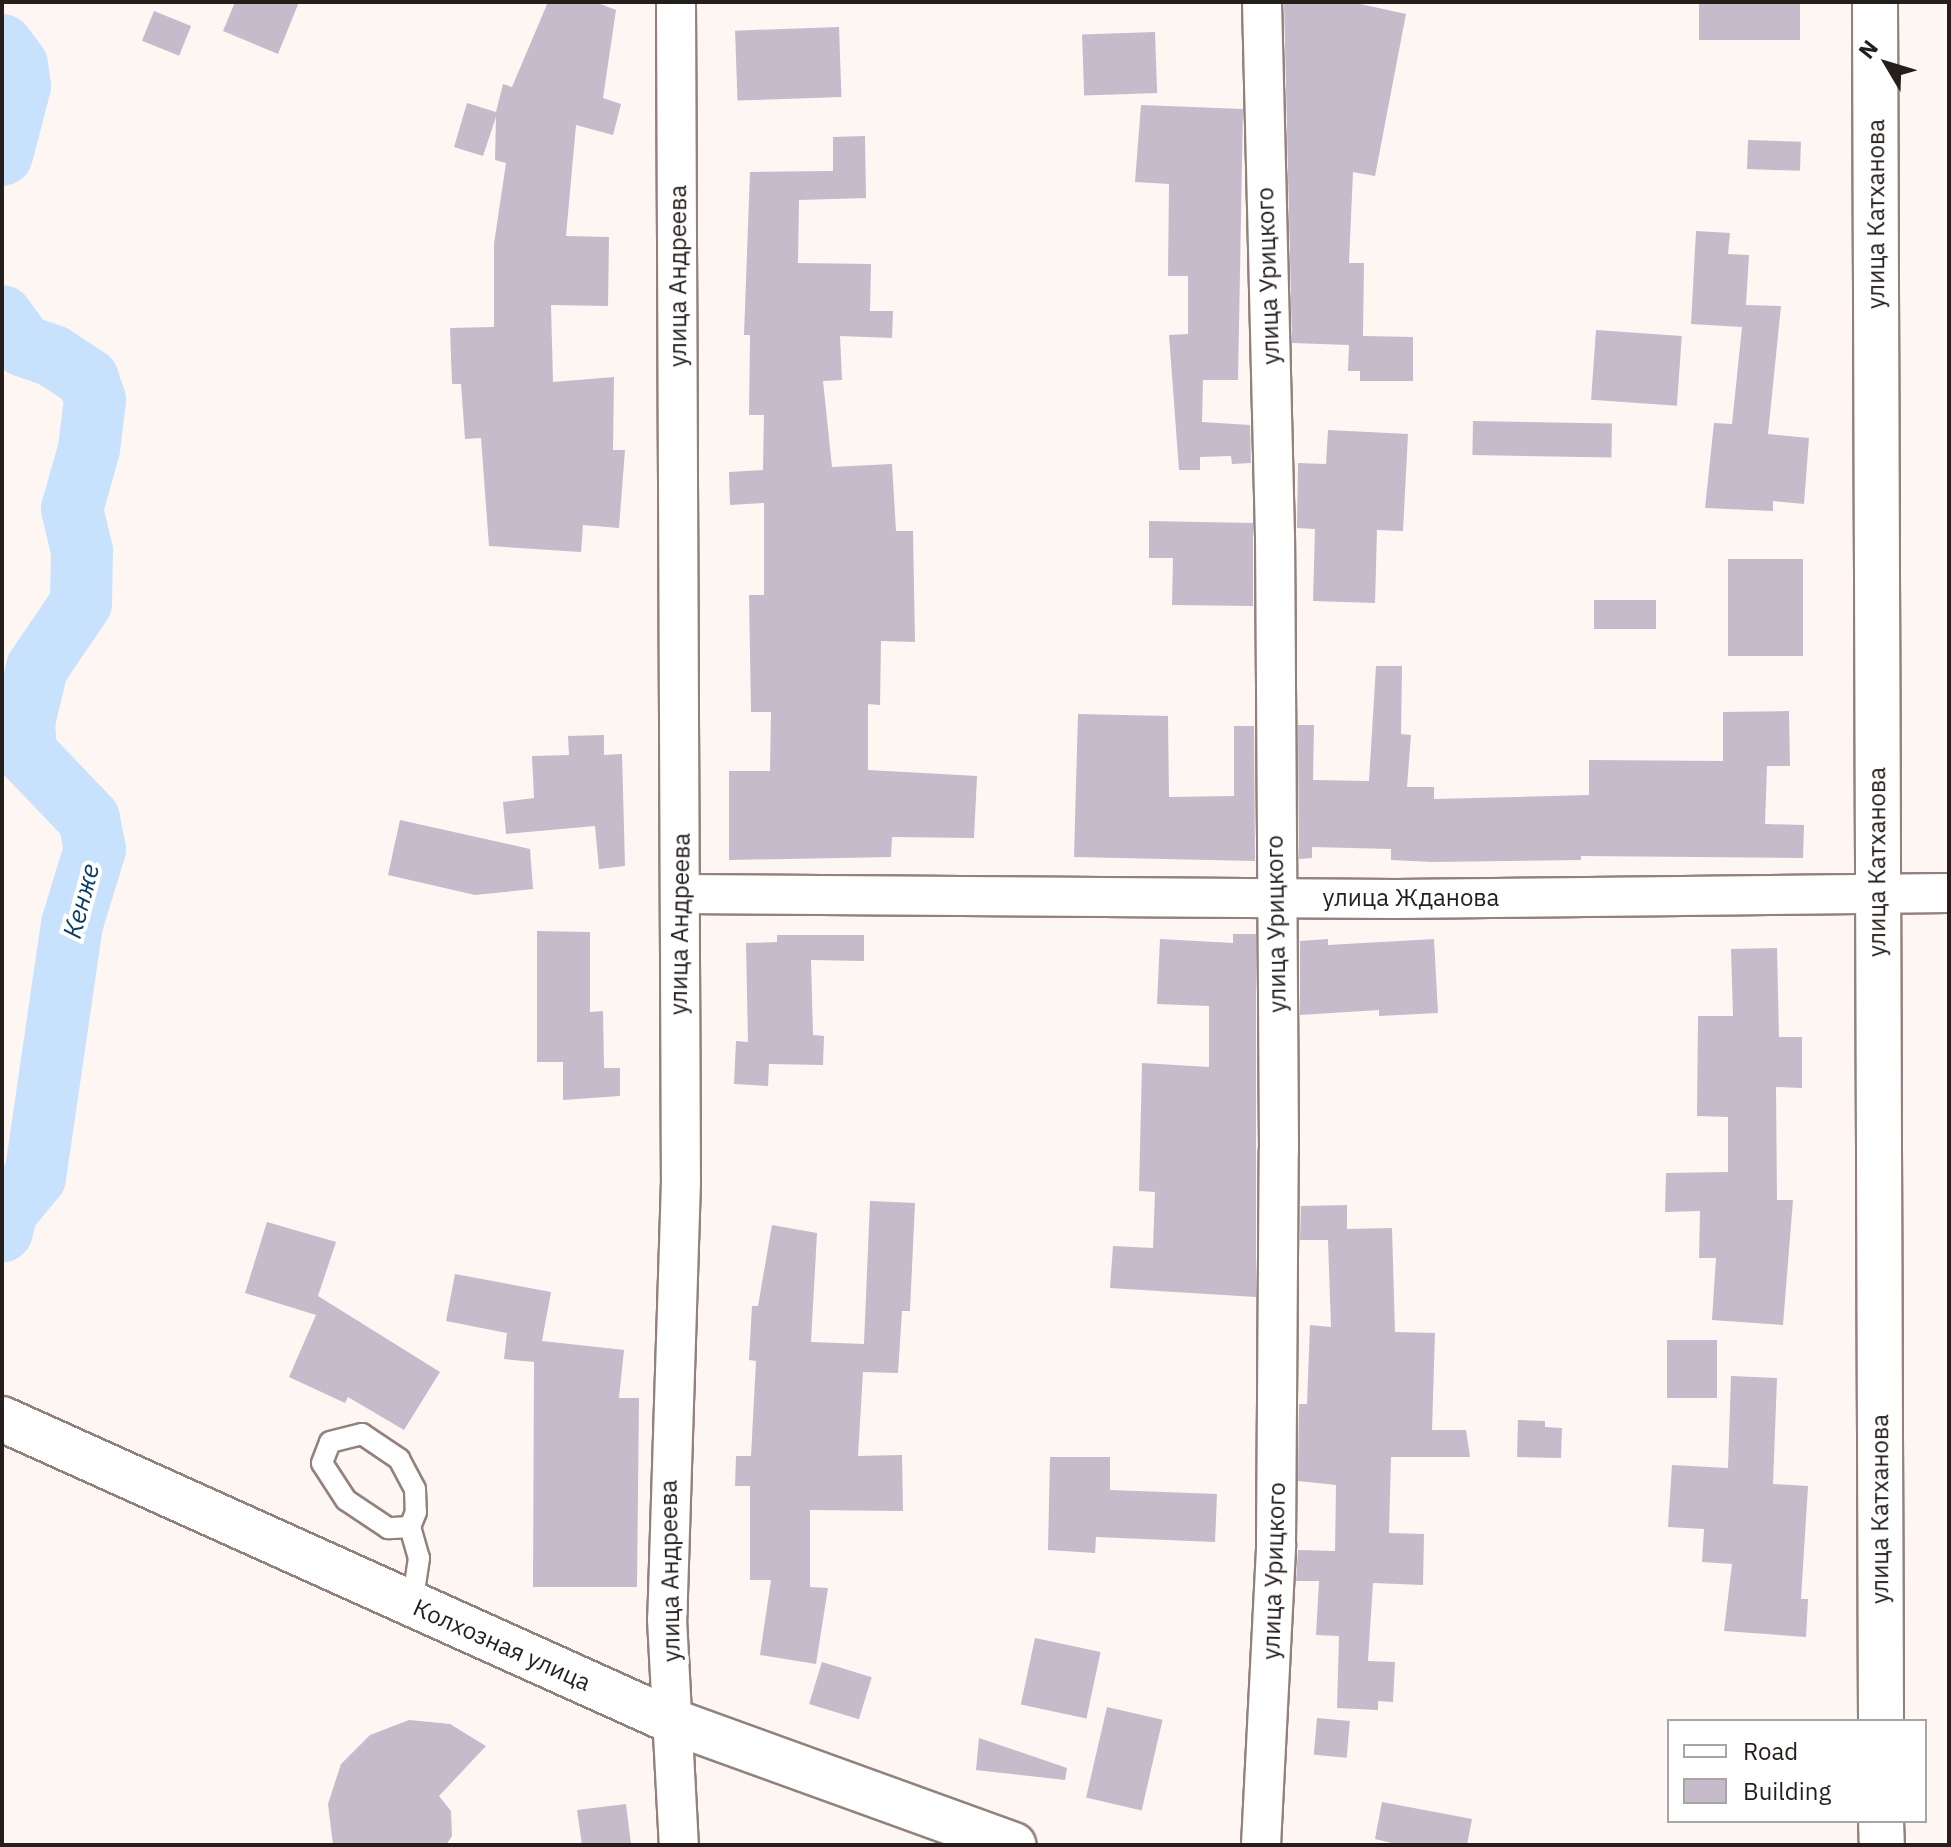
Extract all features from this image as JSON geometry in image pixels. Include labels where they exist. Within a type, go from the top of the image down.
[{"type":"street","name":"улица Андреева","points":[[676,2],[681,894],[678,1311],[668,1484],[679,1845]]},
{"type":"street","name":"улица Урицкого","points":[[1261,1845],[1276,1544],[1278,983],[1273,898],[1275,537],[1262,2]]},
{"type":"street","name":"улица Катханова","points":[[1875,2],[1881,1719]]},
{"type":"street","name":"улица Жданова","points":[[681,894],[1273,898],[1949,893]]},
{"type":"street","name":"Колхозная улица","points":[[2,1419],[674,1722],[1013,1845]]},
{"type":"street","points":[[1881,1823],[1882,1845]]},
{"type":"lane","points":[[410,1527],[388,1528],[346,1500],[322,1463],[330,1442],[362,1434],[399,1459],[415,1489],[416,1512],[410,1527],[419,1558],[412,1605]]},
{"type":"building","points":[[235,2],[299,2],[278,54],[223,31]]},
{"type":"building","points":[[548,2],[595,2],[616,10],[603,98],[621,104],[613,135],[576,125],[566,236],[609,237],[608,306],[551,305],[553,382],[614,377],[613,450],[625,450],[619,528],[583,525],[581,552],[489,546],[481,438],[465,439],[461,384],[452,384],[450,328],[494,327],[494,244],[506,163],[495,160],[496,117],[483,156],[454,147],[467,103],[496,112],[503,84],[512,87]]},
{"type":"building","points":[[1284,2],[1351,2],[1406,14],[1375,176],[1353,172],[1349,263],[1364,263],[1363,336],[1413,337],[1413,381],[1360,381],[1360,371],[1348,371],[1349,345],[1292,343]]},
{"type":"building","points":[[1699,2],[1800,2],[1800,40],[1699,40]]},
{"type":"building","points":[[154,11],[191,26],[179,56],[142,41]]},
{"type":"building","points":[[839,27],[841,97],[738,101],[735,31]]},
{"type":"building","points":[[1155,32],[1157,93],[1084,96],[1082,35]]},
{"type":"building","points":[[1141,105],[1243,109],[1238,380],[1203,380],[1202,422],[1250,425],[1251,463],[1232,464],[1231,456],[1200,457],[1200,470],[1179,470],[1169,335],[1188,334],[1188,276],[1168,276],[1169,184],[1135,182]]},
{"type":"building","points":[[865,136],[866,198],[799,200],[798,263],[871,264],[870,311],[893,311],[892,338],[840,336],[842,380],[823,381],[832,467],[892,464],[896,531],[913,531],[915,642],[881,641],[880,705],[868,704],[868,770],[977,776],[974,838],[892,837],[891,857],[729,860],[729,771],[770,771],[771,712],[751,712],[749,595],[764,595],[764,503],[730,505],[729,472],[763,470],[764,415],[749,415],[750,335],[744,335],[750,172],[833,171],[833,137]]},
{"type":"building","points":[[1748,140],[1801,142],[1800,171],[1747,169]]},
{"type":"building","points":[[1696,231],[1730,233],[1728,254],[1749,255],[1746,305],[1781,306],[1768,434],[1809,438],[1804,504],[1773,501],[1773,511],[1705,508],[1714,423],[1732,424],[1742,327],[1691,324]]},
{"type":"building","points":[[1596,330],[1682,336],[1677,406],[1591,400]]},
{"type":"building","points":[[1473,421],[1612,423],[1611,457],[1472,455]]},
{"type":"building","points":[[1328,430],[1408,434],[1403,531],[1377,530],[1375,603],[1313,601],[1315,529],[1297,528],[1298,463],[1326,464]]},
{"type":"building","points":[[1149,521],[1253,523],[1253,606],[1172,605],[1173,558],[1149,558]]},
{"type":"building","points":[[1728,559],[1803,559],[1803,656],[1728,656]]},
{"type":"building","points":[[1594,600],[1656,600],[1656,629],[1594,629]]},
{"type":"building","points":[[1376,666],[1402,666],[1401,734],[1411,735],[1407,787],[1434,787],[1434,799],[1589,795],[1589,760],[1723,761],[1723,712],[1789,711],[1790,766],[1767,766],[1765,824],[1804,825],[1803,858],[1581,856],[1581,860],[1433,862],[1391,860],[1391,849],[1312,847],[1312,858],[1299,859],[1298,725],[1314,725],[1313,780],[1369,781]]},
{"type":"building","points":[[1078,714],[1168,716],[1169,797],[1234,796],[1234,726],[1254,726],[1255,861],[1074,857]]},
{"type":"building","points":[[604,735],[604,755],[622,754],[625,866],[599,869],[595,826],[506,834],[503,802],[534,798],[532,756],[569,755],[568,736]]},
{"type":"building","points":[[400,820],[530,849],[533,889],[475,895],[388,875]]},
{"type":"building","points":[[537,931],[590,932],[590,1012],[603,1011],[604,1068],[620,1068],[620,1096],[563,1100],[563,1062],[537,1062]]},
{"type":"building","points":[[1233,934],[1256,934],[1256,1297],[1110,1288],[1113,1246],[1153,1248],[1155,1192],[1139,1191],[1142,1063],[1209,1067],[1209,1006],[1157,1004],[1160,939],[1233,943]]},
{"type":"building","points":[[777,935],[864,935],[864,961],[811,960],[813,1035],[824,1036],[823,1065],[769,1064],[768,1086],[734,1084],[736,1041],[748,1042],[746,943],[777,942]]},
{"type":"building","points":[[1328,939],[1328,945],[1434,939],[1438,1013],[1379,1016],[1379,1010],[1300,1015],[1300,941]]},
{"type":"building","points":[[1777,948],[1779,1037],[1802,1037],[1802,1088],[1776,1087],[1777,1200],[1793,1200],[1783,1325],[1712,1320],[1716,1258],[1699,1258],[1700,1211],[1665,1212],[1666,1173],[1728,1172],[1728,1117],[1697,1116],[1698,1016],[1733,1016],[1731,949]]},
{"type":"building","points":[[870,1201],[915,1203],[910,1311],[902,1311],[898,1373],[863,1372],[858,1456],[902,1455],[903,1511],[810,1510],[810,1587],[828,1588],[816,1664],[760,1655],[771,1580],[750,1580],[750,1486],[735,1486],[736,1456],[751,1456],[756,1361],[749,1360],[752,1306],[758,1306],[772,1225],[817,1233],[811,1342],[864,1344]]},
{"type":"building","points":[[1347,1205],[1347,1229],[1392,1228],[1395,1332],[1435,1333],[1432,1430],[1466,1430],[1470,1457],[1391,1457],[1389,1533],[1424,1534],[1423,1585],[1373,1583],[1368,1661],[1395,1662],[1393,1702],[1378,1701],[1378,1710],[1337,1708],[1339,1636],[1316,1635],[1319,1581],[1296,1581],[1298,1550],[1335,1551],[1336,1485],[1298,1481],[1299,1404],[1307,1404],[1310,1325],[1331,1327],[1328,1240],[1300,1240],[1301,1206]]},
{"type":"building","points":[[267,1222],[336,1242],[318,1296],[440,1372],[404,1430],[348,1397],[345,1403],[289,1377],[316,1315],[245,1293]]},
{"type":"building","points":[[455,1274],[551,1292],[542,1341],[624,1350],[619,1398],[639,1398],[637,1587],[533,1587],[534,1362],[504,1359],[507,1333],[446,1321]]},
{"type":"building","points":[[1667,1340],[1717,1340],[1717,1398],[1667,1398]]},
{"type":"building","points":[[1731,1376],[1777,1378],[1773,1484],[1808,1486],[1801,1599],[1808,1599],[1806,1637],[1724,1631],[1732,1564],[1702,1562],[1704,1529],[1668,1527],[1672,1465],[1728,1468]]},
{"type":"building","points":[[1518,1420],[1545,1421],[1545,1427],[1562,1428],[1561,1458],[1517,1457]]},
{"type":"building","points":[[1050,1457],[1110,1457],[1110,1490],[1217,1494],[1215,1542],[1096,1537],[1095,1553],[1048,1550]]},
{"type":"building","points":[[1035,1638],[1101,1652],[1086,1718],[1021,1705]]},
{"type":"building","points":[[822,1662],[872,1677],[859,1719],[809,1704]]},
{"type":"building","points":[[1107,1707],[1163,1720],[1142,1810],[1086,1798]]},
{"type":"building","points":[[1317,1718],[1350,1721],[1347,1758],[1314,1755]]},
{"type":"building","points":[[409,1720],[450,1724],[486,1746],[439,1796],[451,1811],[452,1836],[446,1845],[333,1845],[328,1804],[341,1764],[370,1735]]},
{"type":"building","points":[[979,1738],[1067,1768],[1065,1780],[976,1770]]},
{"type":"building","points":[[1382,1802],[1472,1819],[1467,1845],[1400,1845],[1375,1839]]},
{"type":"building","points":[[626,1804],[631,1845],[582,1845],[577,1810]]},
{"type":"waterway","name":"Кенже","points":[[2,45],[17,65],[20,86],[2,155]]},
{"type":"waterway","name":"Кенже","points":[[2,316],[24,346],[53,356],[88,379],[95,400],[89,449],[72,509],[82,551],[81,603],[37,668],[24,723],[26,753],[89,819],[95,849],[72,924],[35,1177],[7,1211],[2,1231]]}]
